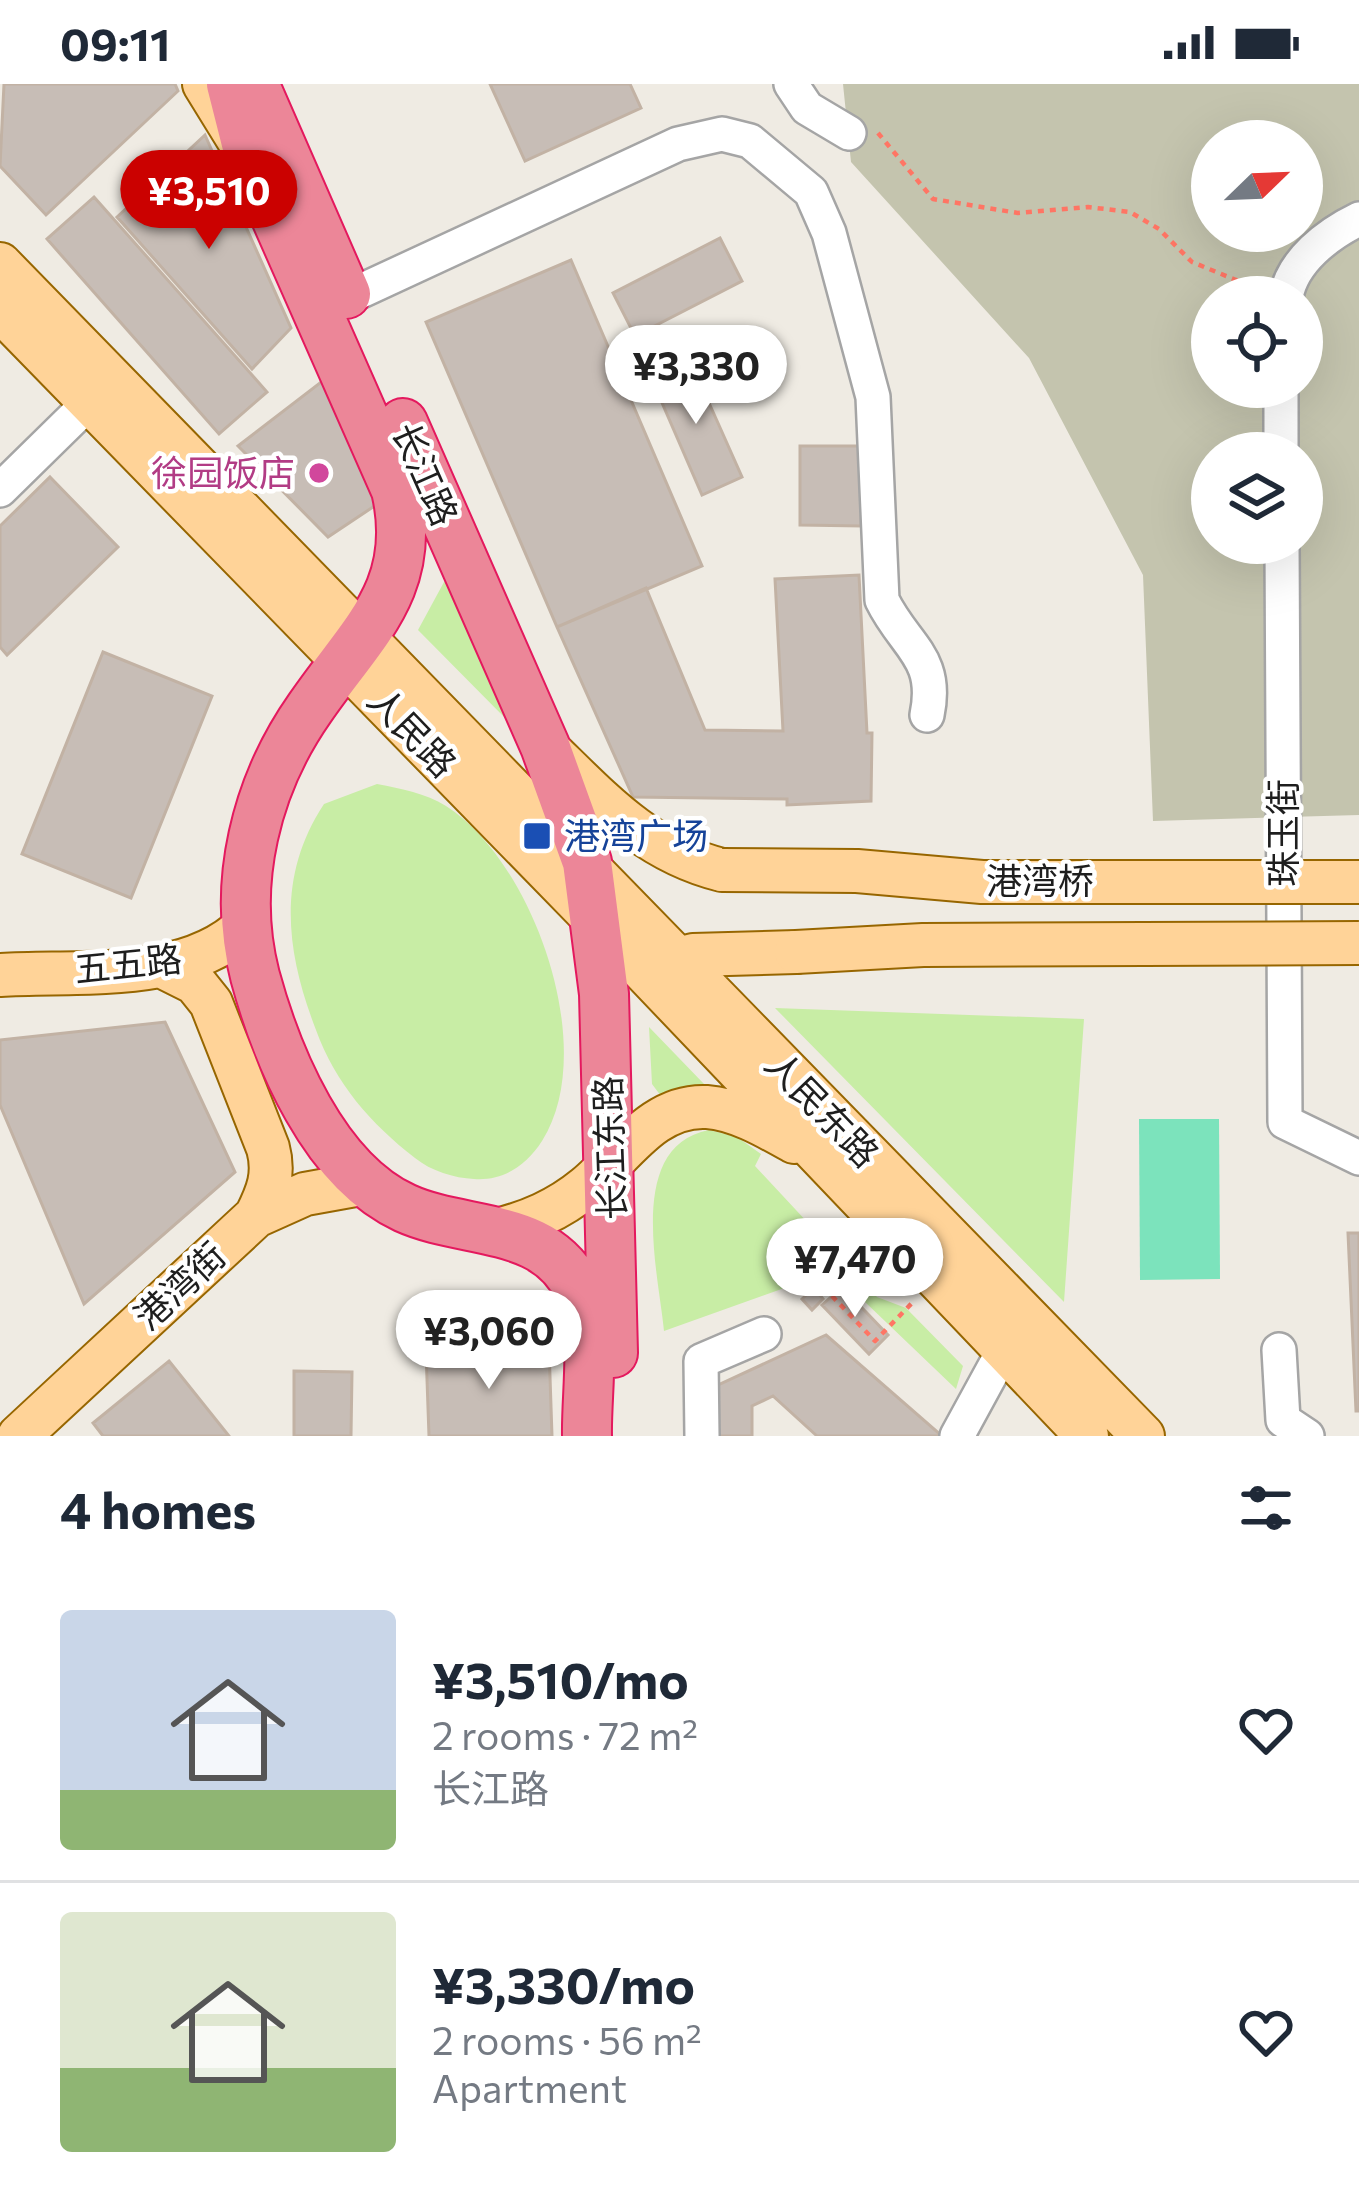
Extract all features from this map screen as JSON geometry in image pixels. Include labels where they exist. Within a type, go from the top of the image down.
[{"type":"highway","points":[[231,84],[266,153]]},
{"type":"highway","points":[[254,84],[266,153]]},
{"type":"highway","name":"长江路","points":[[266,153],[348,297],[544,746],[587,862]]},
{"type":"highway","name":"长江路","points":[[266,153],[400,509],[402,564],[391,595],[354,648]]},
{"type":"highway","name":"长江东路","points":[[354,648],[307,712],[259,809],[246,870],[246,925],[274,1034],[300,1093],[366,1184],[403,1208],[494,1231],[544,1250],[579,1291],[586,1316],[587,1436]]},
{"type":"highway","name":"长江东路","points":[[587,862],[597,922],[612,1159],[614,1436]]},
{"type":"main road","points":[[204,84],[266,153]]},
{"type":"main road","name":"长江路","points":[[266,153],[276,84]]},
{"type":"main road","name":"人民路","points":[[0,264],[101,391],[354,648],[597,922],[660,964],[753,1038]]},
{"type":"main road","name":"人民路","points":[[0,310],[101,391]]},
{"type":"main road","points":[[307,712],[313,662],[310,601]]},
{"type":"main road","name":"人民路","points":[[354,648],[587,862],[660,964],[821,1156]]},
{"type":"main road","name":"港湾桥","points":[[544,746],[644,839],[684,861],[722,870],[857,871],[982,882],[1359,882]]},
{"type":"main road","name":"五五路","points":[[0,975],[160,965],[205,956],[246,925]]},
{"type":"main road","name":"港湾桥","points":[[660,964],[922,945],[1359,943]]},
{"type":"main road","points":[[753,1038],[746,1011],[748,988],[770,963],[796,952]]},
{"type":"main road","points":[[606,1039],[628,984],[660,964]]},
{"type":"main road","points":[[160,965],[195,983],[211,1003],[268,1148],[271,1179],[256,1216]]},
{"type":"main road","name":"人民东路","points":[[753,1038],[1143,1436]]},
{"type":"main road","points":[[494,1231],[530,1222],[560,1206],[644,1130],[677,1112],[706,1107],[743,1116],[821,1156]]},
{"type":"main road","name":"人民东路","points":[[821,1156],[1087,1436]]},
{"type":"main road","name":"港湾街","points":[[19,1436],[256,1216],[305,1194],[366,1184]]},
{"type":"street","points":[[791,84],[807,108],[849,133]]},
{"type":"street","points":[[348,297],[678,144],[722,134],[750,141],[811,192],[829,233],[873,397],[882,600],[897,630],[925,658],[932,688],[927,715]]},
{"type":"street","points":[[1296,276],[1318,244],[1359,219]]},
{"type":"street","points":[[0,490],[101,391]]},
{"type":"street","name":"珠玉街","points":[[1282,564],[1285,1122],[1359,1157]]},
{"type":"street","points":[[703,1436],[701,1361],[764,1334]]},
{"type":"street","points":[[957,1436],[1004,1348]]},
{"type":"street","points":[[1279,1350],[1282,1420],[1307,1436]]},
{"type":"path","points":[[849,133],[884,134],[933,199],[1018,213],[1088,207],[1130,212],[1159,229],[1192,262],[1226,276]]},
{"type":"path","points":[[832,1296],[874,1341],[914,1300]]},
{"type":"shaded area","points":[[843,84],[1359,84],[1359,815],[1153,821],[1143,575],[1029,358],[851,162]]},
{"type":"green space","points":[[450,571],[514,727],[418,630]]},
{"type":"green space","name":"港湾广场","points":[[377,784],[438,802],[478,833],[506,869],[549,960],[564,1058],[558,1103],[536,1150],[521,1165],[495,1177],[466,1178],[435,1170],[384,1131],[333,1068],[306,1001],[291,915],[298,859],[324,804]]},
{"type":"green space","points":[[775,1008],[1084,1019],[1064,1302]]},
{"type":"green space","points":[[649,1027],[705,1085],[661,1096],[652,1084]]},
{"type":"green space","points":[[1139,1119],[1219,1119],[1220,1279],[1140,1280]]},
{"type":"green space","points":[[709,1130],[737,1137],[761,1154],[755,1166],[877,1297],[906,1308],[963,1366],[956,1389],[842,1280],[831,1292],[815,1277],[664,1331],[654,1245],[657,1185],[666,1160],[683,1141]]},
{"type":"building","points":[[4,84],[175,84],[178,91],[46,215],[0,166]]},
{"type":"building","points":[[490,84],[630,84],[641,108],[525,161]]},
{"type":"building","points":[[205,135],[291,328],[252,369],[117,217]]},
{"type":"building","points":[[94,197],[267,392],[219,434],[47,239]]},
{"type":"building","points":[[720,238],[742,281],[635,336],[613,293]]},
{"type":"building","points":[[571,260],[702,566],[557,627],[426,322]]},
{"type":"building","points":[[689,358],[742,477],[702,495],[650,375]]},
{"type":"building","name":"徐园饭店","points":[[329,376],[385,499],[328,537],[238,446]]},
{"type":"building","points":[[800,446],[861,446],[861,526],[800,525]]},
{"type":"building","points":[[50,477],[118,547],[7,655],[0,647],[0,526]]},
{"type":"building","points":[[859,575],[867,733],[872,733],[871,801],[787,805],[787,799],[633,797],[557,627],[646,588],[705,730],[783,731],[775,579]]},
{"type":"building","points":[[103,652],[212,696],[131,898],[22,854]]},
{"type":"building","points":[[165,1022],[235,1172],[84,1304],[0,1105],[0,1040]]},
{"type":"building","points":[[1348,1233],[1359,1233],[1359,1411],[1356,1411]]},
{"type":"building","points":[[842,1287],[888,1335],[869,1354],[822,1305]]},
{"type":"building","points":[[814,1288],[823,1299],[812,1310],[802,1299]]},
{"type":"building","points":[[826,1335],[942,1436],[817,1436],[773,1396],[752,1406],[752,1436],[716,1436],[716,1386]]},
{"type":"building","points":[[549,1347],[552,1436],[429,1436],[426,1351]]},
{"type":"building","points":[[169,1361],[229,1436],[103,1436],[93,1423]]},
{"type":"building","points":[[294,1371],[352,1372],[351,1436],[294,1436]]},
{"type":"place","name":"徐园饭店","points":[[319,473]]},
{"type":"place","name":"港湾广场","points":[[537,836]]}]
